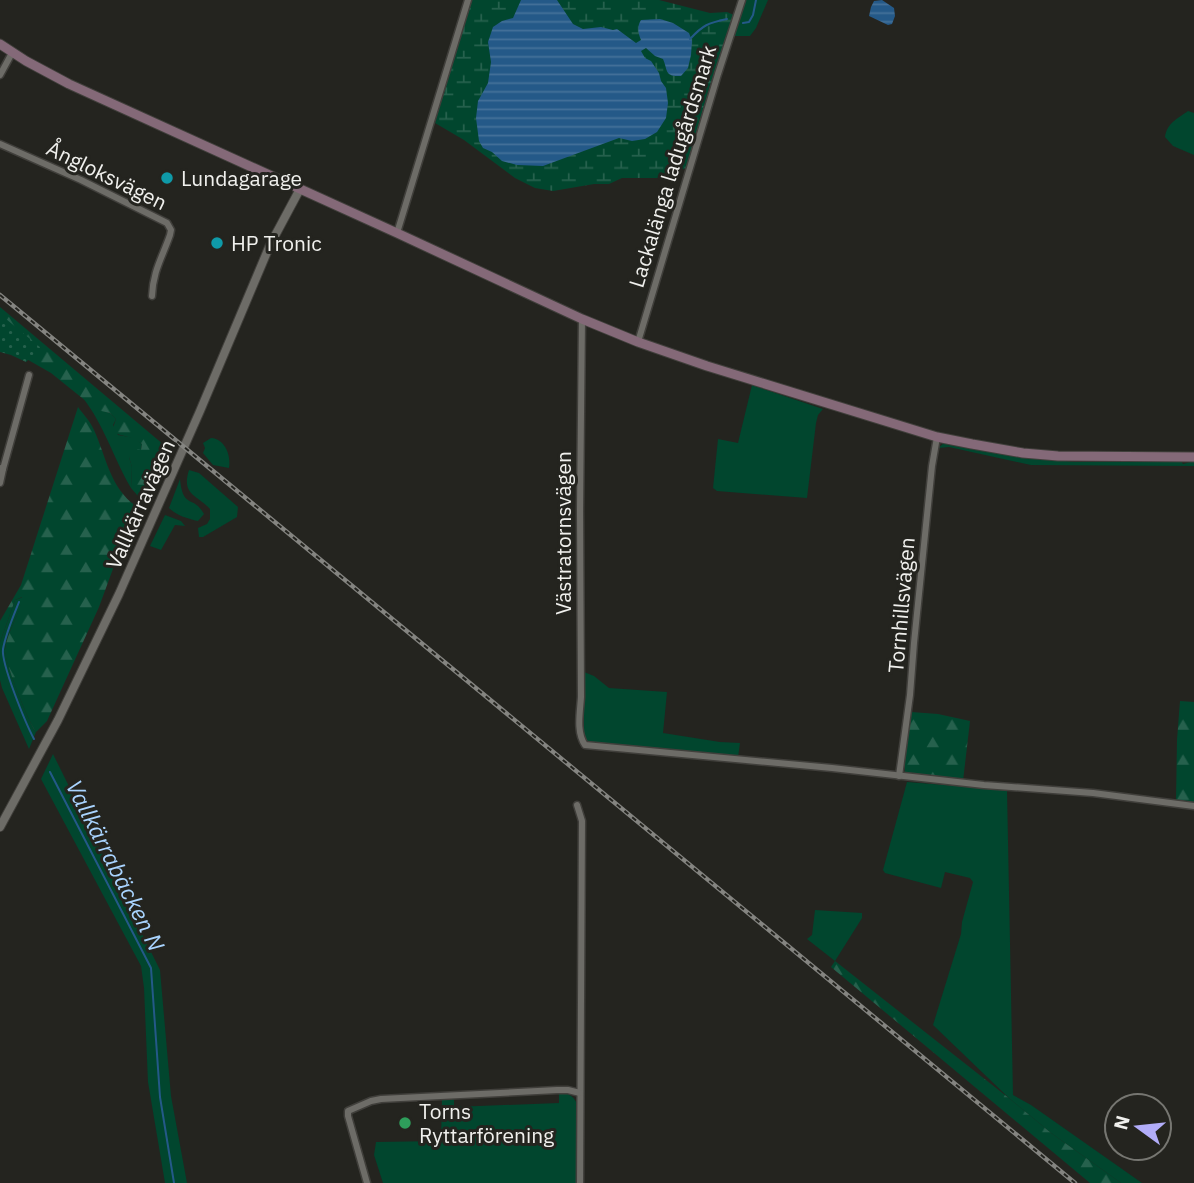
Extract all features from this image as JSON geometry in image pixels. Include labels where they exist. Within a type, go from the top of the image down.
[{"type":"main road","points":[[0,44],[58,79],[582,319],[682,359],[937,437],[1023,453],[1058,456],[1194,457]]},
{"type":"street","points":[[397,233],[468,0]]},
{"type":"street","name":"Lackalänga ladugårdsmark","points":[[638,342],[742,0]]},
{"type":"street","points":[[0,75],[12,53]]},
{"type":"street","name":"Ångloksvägen","points":[[0,144],[167,223],[171,230],[170,235],[156,269],[152,296]]},
{"type":"street","name":"Vallkärravägen","points":[[0,827],[58,720],[119,594],[270,246],[300,189]]},
{"type":"street","name":"Västratornsvägen","points":[[582,319],[579,725],[582,741],[585,745],[900,776]]},
{"type":"street","points":[[0,482],[29,374]]},
{"type":"street","name":"Tornhillsvägen","points":[[900,776],[937,437]]},
{"type":"street","points":[[900,776],[1093,793],[1194,806]]},
{"type":"street","points":[[577,805],[582,821],[580,1183]]},
{"type":"street","points":[[367,1183],[348,1111],[371,1101],[557,1090],[580,1093]]},
{"type":"green space","points":[[471,0],[659,0],[710,13],[727,12],[734,15],[686,168],[659,178],[622,178],[609,184],[553,191],[535,188],[515,178],[464,140],[435,123]]},
{"type":"green space","points":[[744,0],[768,0],[750,36],[734,36],[731,35]]},
{"type":"green space","points":[[1188,111],[1194,113],[1194,155],[1173,146],[1165,137],[1170,125]]},
{"type":"green space","points":[[0,307],[164,445],[160,464],[144,496],[138,496],[131,488],[132,467],[129,457],[132,448],[141,450],[142,444],[112,431],[116,419],[110,413],[97,410],[51,373],[23,357],[0,324]]},
{"type":"green space","points":[[0,314],[41,348],[26,362],[0,352]]},
{"type":"green space","points":[[752,385],[823,409],[816,423],[807,498],[717,491],[713,488],[718,439],[738,443]]},
{"type":"green space","points":[[83,398],[116,419],[113,425],[118,435],[135,438],[142,444],[141,450],[129,457],[132,467],[131,488],[97,419]]},
{"type":"green space","points":[[78,407],[94,430],[114,481],[127,499],[136,506],[99,607],[47,721],[36,732],[8,666],[5,650],[22,597],[15,600],[0,642],[0,621],[21,585]]},
{"type":"green space","points":[[211,438],[220,441],[226,448],[229,468],[213,465],[203,453],[203,443]]},
{"type":"green space","points":[[944,443],[1015,456],[1075,462],[1181,461],[1183,464],[1194,461],[1194,466],[1031,465],[949,447],[938,448]]},
{"type":"green space","points":[[189,470],[199,473],[238,507],[237,517],[203,537],[199,537],[198,528],[207,524],[210,509],[189,490]]},
{"type":"green space","points":[[180,479],[183,495],[204,514],[198,521],[175,513],[169,508]]},
{"type":"green space","points":[[165,515],[181,521],[185,526],[175,525],[161,550],[150,546]]},
{"type":"green space","points":[[23,597],[5,649],[8,665],[36,732],[29,749],[0,680],[0,642],[15,600]]},
{"type":"green space","points":[[584,672],[609,688],[667,692],[663,733],[740,743],[738,757],[588,743],[584,737]]},
{"type":"green space","points":[[1180,701],[1194,702],[1194,804],[1176,802]]},
{"type":"green space","points":[[911,712],[970,721],[963,781],[905,773],[904,760]]},
{"type":"green space","points":[[53,754],[160,970],[171,1096],[187,1183],[165,1183],[148,1082],[141,966],[41,779]]},
{"type":"green space","points":[[907,782],[1007,790],[1013,1095],[1103,1156],[1103,1162],[1112,1162],[1142,1183],[1121,1183],[1051,1133],[1010,1099],[933,1025],[961,934],[973,882],[970,878],[945,872],[941,888],[885,873],[883,870]]},
{"type":"green space","points":[[815,910],[862,913],[862,918],[835,961],[807,939],[812,935]]},
{"type":"green space","points":[[835,961],[1051,1133],[1121,1183],[1090,1183],[831,967]]},
{"type":"green space","points":[[559,1093],[571,1096],[578,1105],[578,1183],[383,1183],[374,1155],[376,1142],[441,1141],[442,1098],[454,1097],[454,1107],[559,1103]]},
{"type":"water","points":[[521,0],[557,0],[573,24],[583,29],[617,29],[636,43],[641,40],[638,30],[641,20],[660,19],[689,33],[692,41],[691,55],[688,68],[681,76],[669,74],[663,59],[646,48],[641,51],[645,58],[651,61],[666,88],[666,118],[657,132],[645,139],[632,141],[619,138],[543,166],[517,165],[502,161],[483,148],[479,141],[476,118],[478,101],[488,83],[491,62],[488,42],[493,27],[513,18]]},
{"type":"water","points":[[882,0],[894,8],[892,24],[888,25],[869,16],[874,1]]},
{"type":"waterway","points":[[743,23],[749,22],[753,15],[756,0]]},
{"type":"waterway","points":[[690,39],[706,25],[727,19]]},
{"type":"waterway","name":"Vallkärrabäcken N","points":[[19,602],[6,637],[3,657],[34,739]]},
{"type":"waterway","name":"Vallkärrabäcken N","points":[[50,772],[151,968],[160,1097],[174,1183]]},
{"type":"railway","points":[[0,295],[1075,1183]]},
{"type":"place","name":"Lundagarage","points":[[167,178]]},
{"type":"place","name":"HP Tronic","points":[[217,243]]},
{"type":"place","name":"Torns Ryttarförening","points":[[405,1123]]}]
